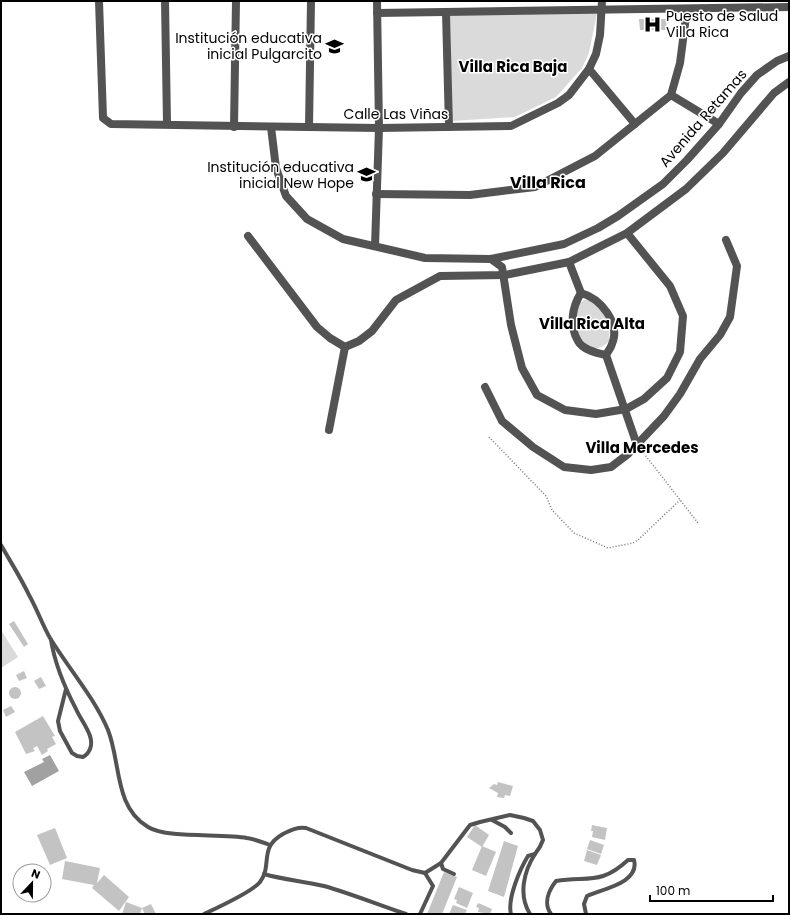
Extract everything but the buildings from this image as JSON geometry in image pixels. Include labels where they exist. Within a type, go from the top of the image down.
[{"type":"street","name":"Calle Las Viñas","points":[[98,1],[103,118],[106,121],[113,124],[379,128],[511,126],[558,103],[569,95],[589,69],[596,54],[602,1]]},
{"type":"street","points":[[165,1],[167,124]]},
{"type":"street","points":[[234,127],[236,1]]},
{"type":"street","points":[[308,127],[311,1]]},
{"type":"street","points":[[375,246],[379,128],[377,1]]},
{"type":"street","points":[[377,13],[789,7]]},
{"type":"street","points":[[376,194],[470,195],[535,187],[594,156],[672,95],[680,63],[687,9]]},
{"type":"street","points":[[446,13],[449,127]]},
{"type":"street","name":"Avenida Retamas","points":[[271,127],[276,168],[286,196],[296,210],[307,219],[343,239],[426,258],[491,259],[564,244],[598,228],[618,216],[663,184],[687,160],[719,124],[741,93],[757,75],[777,61],[789,56]]},
{"type":"street","points":[[589,69],[635,124]]},
{"type":"street","points":[[345,347],[360,341],[372,331],[396,300],[440,276],[505,275],[570,262],[627,233],[686,189],[723,153],[774,93],[789,82]]},
{"type":"street","points":[[672,95],[719,124]]},
{"type":"street","points":[[491,259],[502,267],[505,275],[511,325],[522,368],[537,395],[565,410],[596,414],[626,409],[644,398],[667,378],[680,352],[683,316],[670,286],[627,233]]},
{"type":"street","points":[[248,236],[317,327],[330,338],[345,347]]},
{"type":"street","points":[[485,388],[502,421],[533,447],[564,467],[591,470],[611,467],[628,454],[664,416],[680,394],[700,359],[720,335],[730,317],[737,266],[726,240]]},
{"type":"street","points":[[570,262],[581,293],[574,307],[572,321],[578,342],[592,352],[606,355]]},
{"type":"street","points":[[581,293],[589,295],[600,302],[613,326],[613,344],[606,355]]},
{"type":"street","points":[[329,430],[345,347]]},
{"type":"street","points":[[606,355],[626,409],[637,445]]},
{"type":"lane","points":[[1,545],[29,594],[50,638],[86,690],[108,730],[115,756],[119,784],[128,807],[137,820],[150,829],[166,832],[247,838],[270,844]]},
{"type":"lane","points":[[50,638],[54,662],[90,737],[90,749],[88,754],[83,757],[72,753],[60,731],[58,721],[66,689]]},
{"type":"lane","points":[[204,914],[250,890],[260,882],[264,874],[270,844],[273,840],[298,827],[306,828],[412,870],[426,873],[441,863],[470,825],[510,815],[533,821],[540,830],[544,840],[529,866],[523,888],[523,899],[530,914]]},
{"type":"lane","points":[[491,819],[505,827],[510,833]]},
{"type":"lane","points":[[511,914],[514,890],[524,863],[528,856],[536,853]]},
{"type":"lane","points":[[551,914],[547,901],[548,894],[556,881],[602,877],[618,870],[628,860],[634,860],[633,871],[622,883],[587,896],[584,904],[586,914]]},
{"type":"lane","points":[[441,863],[443,869],[454,874]]},
{"type":"lane","points":[[420,914],[433,886],[426,873]]},
{"type":"lane","points":[[264,874],[323,886],[360,897],[406,914]]},
{"type":"path","points":[[489,437],[546,496],[552,510],[574,533],[608,548],[633,543],[639,539],[680,500]]},
{"type":"path","points":[[637,445],[698,523]]},
{"type":"shaded area","points":[[597,13],[589,53],[582,68],[556,97],[515,117],[452,121],[450,15]]},
{"type":"shaded area","points":[[587,299],[602,311],[609,327],[609,341],[600,348],[591,347],[584,342],[578,333],[576,312],[579,304]]},
{"type":"shaded area","points":[[1,630],[18,657],[1,668]]},
{"type":"shaded area","points":[[50,755],[59,771],[32,786],[24,772],[44,762],[42,759]]},
{"type":"place","name":"Puesto de Salud Villa Rica","points":[[653,24]]},
{"type":"place","name":"Institución educativa inicial Pulgarcito","points":[[335,46]]},
{"type":"place","name":"Institución educativa inicial New Hope","points":[[367,175]]},
{"type":"district","name":"Villa Rica Baja","points":[[513,66]]},
{"type":"district","name":"Villa Rica","points":[[548,182]]},
{"type":"district","name":"Villa Rica Alta","points":[[592,323]]},
{"type":"district","name":"Villa Mercedes","points":[[642,447]]}]
